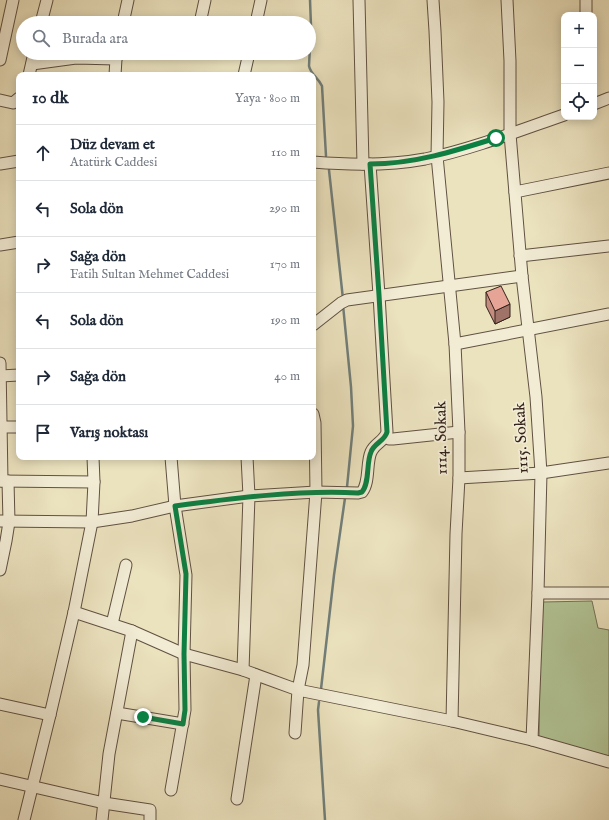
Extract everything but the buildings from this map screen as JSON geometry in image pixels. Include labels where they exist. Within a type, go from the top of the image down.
[{"type":"street","points":[[0,60],[13,0]]},
{"type":"street","points":[[43,16],[47,0]]},
{"type":"street","points":[[125,16],[128,0]]},
{"type":"street","points":[[202,16],[205,0]]},
{"type":"street","points":[[258,16],[261,0]]},
{"type":"street","points":[[4,522],[92,522],[132,516],[175,506],[249,496],[316,492],[362,492],[365,487],[371,451],[374,446],[386,436],[387,432],[379,295],[366,164],[359,0]]},
{"type":"street","name":"1114. Sokak","points":[[433,0],[437,87],[437,156],[455,344],[459,432],[452,721]]},
{"type":"street","name":"1115. Sokak","points":[[507,0],[510,61],[510,134],[520,256],[536,397],[541,473],[532,740]]},
{"type":"street","points":[[586,0],[586,12]]},
{"type":"street","points":[[33,60],[31,70],[68,60]]},
{"type":"street","points":[[116,60],[116,72]]},
{"type":"street","points":[[245,72],[247,60]]},
{"type":"street","points":[[597,103],[609,98]]},
{"type":"street","points":[[0,100],[13,104],[16,101]]},
{"type":"street","points":[[316,162],[366,164],[402,162],[437,156],[510,134],[561,116]]},
{"type":"street","points":[[0,164],[16,161]]},
{"type":"street","points":[[515,192],[609,173]]},
{"type":"street","points":[[0,245],[16,242]]},
{"type":"street","points":[[520,256],[609,246]]},
{"type":"street","points":[[316,323],[345,300],[522,276]]},
{"type":"street","points":[[455,344],[609,314]]},
{"type":"street","points":[[0,363],[4,481],[4,522],[0,570]]},
{"type":"street","points":[[0,376],[16,375]]},
{"type":"street","points":[[1,427],[16,427]]},
{"type":"street","points":[[386,436],[389,439],[392,439],[459,432]]},
{"type":"street","points":[[295,733],[298,690],[303,665],[316,492],[316,443]]},
{"type":"street","points":[[24,820],[74,612],[92,522],[94,482],[93,460]]},
{"type":"street","points":[[171,460],[175,506],[186,574],[184,654],[185,710],[171,790]]},
{"type":"street","points":[[243,670],[249,496],[247,460]]},
{"type":"street","points":[[459,478],[541,473],[609,463]]},
{"type":"street","points":[[4,481],[94,482]]},
{"type":"street","points":[[112,624],[126,565]]},
{"type":"street","points":[[538,593],[609,594]]},
{"type":"street","points":[[74,612],[132,631],[184,654],[256,674],[298,690],[452,721],[532,740],[609,762]]},
{"type":"street","points":[[102,820],[109,754],[132,631]]},
{"type":"street","points":[[237,799],[256,674]]},
{"type":"street","points":[[0,704],[50,715]]},
{"type":"street","points":[[117,712],[183,724]]},
{"type":"street","points":[[0,779],[104,803],[150,810],[150,820]]},
{"type":"green space","points":[[592,601],[598,628],[609,630],[609,756],[539,737],[540,628],[543,602]]},
{"type":"waterway","points":[[310,0],[311,16]]},
{"type":"waterway","points":[[309,60],[311,72]]},
{"type":"waterway","points":[[316,77],[322,86],[326,156]]},
{"type":"waterway","points":[[329,170],[343,299]]},
{"type":"waterway","points":[[343,305],[351,387],[353,426],[347,487]]},
{"type":"waterway","points":[[321,689],[334,575],[345,498]]},
{"type":"waterway","points":[[319,702],[318,710],[325,820]]},
{"type":"route","points":[[143,717],[183,724],[185,710],[184,654],[186,574],[175,506],[249,496],[316,492],[358,493],[364,490],[371,451],[374,446],[383,440],[387,432],[370,164],[425,159],[496,138]]}]
